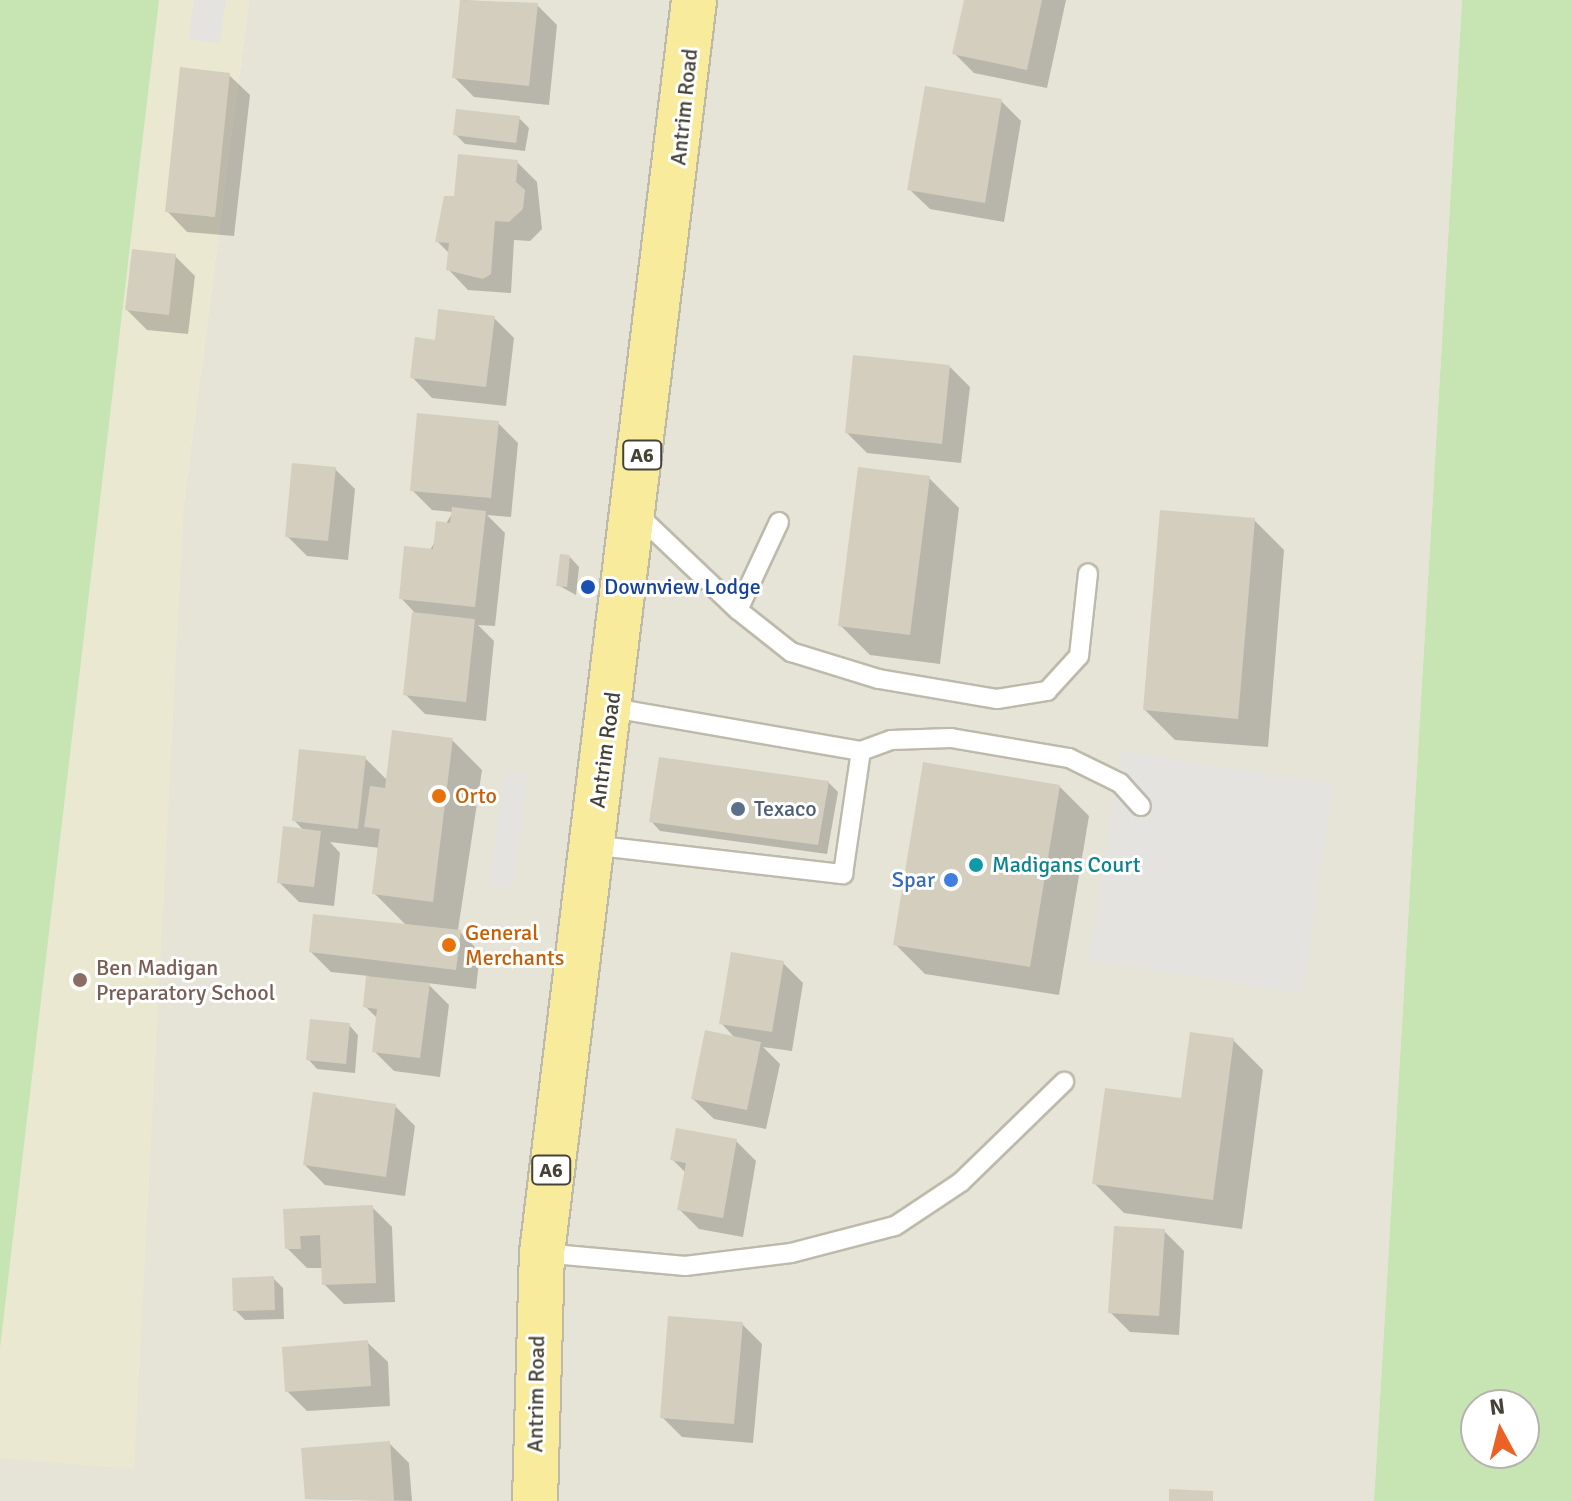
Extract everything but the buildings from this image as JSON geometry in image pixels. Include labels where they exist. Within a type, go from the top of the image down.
[{"type":"main road","name":"Antrim Road","points":[[535,1501],[542,1253],[591,845],[611,708],[694,0]]},
{"type":"lane","points":[[634,511],[738,610],[791,652],[879,679],[997,699],[1047,691],[1079,656],[1088,573]]},
{"type":"lane","points":[[738,610],[779,522]]},
{"type":"lane","points":[[611,708],[861,751],[891,740],[951,738],[1069,758],[1120,783],[1141,806]]},
{"type":"lane","points":[[591,845],[843,874],[861,751]]},
{"type":"lane","points":[[542,1253],[685,1266],[791,1253],[895,1226],[961,1182],[1064,1082]]},
{"type":"shaded area","name":"Ben Madigan Preparatory School","points":[[0,0],[249,0],[184,502],[134,1469],[0,1458]]},
{"type":"shaded area","points":[[194,0],[226,0],[220,43],[188,39]]},
{"type":"shaded area","points":[[249,0],[1462,0],[1374,1501],[0,1501],[0,1458],[184,502]]},
{"type":"shaded area","points":[[1121,751],[1334,784],[1302,993],[1088,960]]},
{"type":"shaded area","points":[[505,772],[528,775],[513,889],[489,886]]},
{"type":"green space","points":[[0,0],[159,0],[0,1348]]},
{"type":"green space","points":[[1462,0],[1572,0],[1572,1501],[1374,1501]]},
{"type":"place","name":"Downview Lodge","points":[[588,587]]},
{"type":"place","name":"Orto","points":[[439,796]]},
{"type":"place","name":"Texaco","points":[[738,809]]},
{"type":"place","name":"Madigans Court","points":[[976,865]]},
{"type":"place","name":"Spar","points":[[951,880]]},
{"type":"place","name":"General Merchants","points":[[449,945]]},
{"type":"place","name":"Ben Madigan Preparatory School","points":[[80,980]]}]
